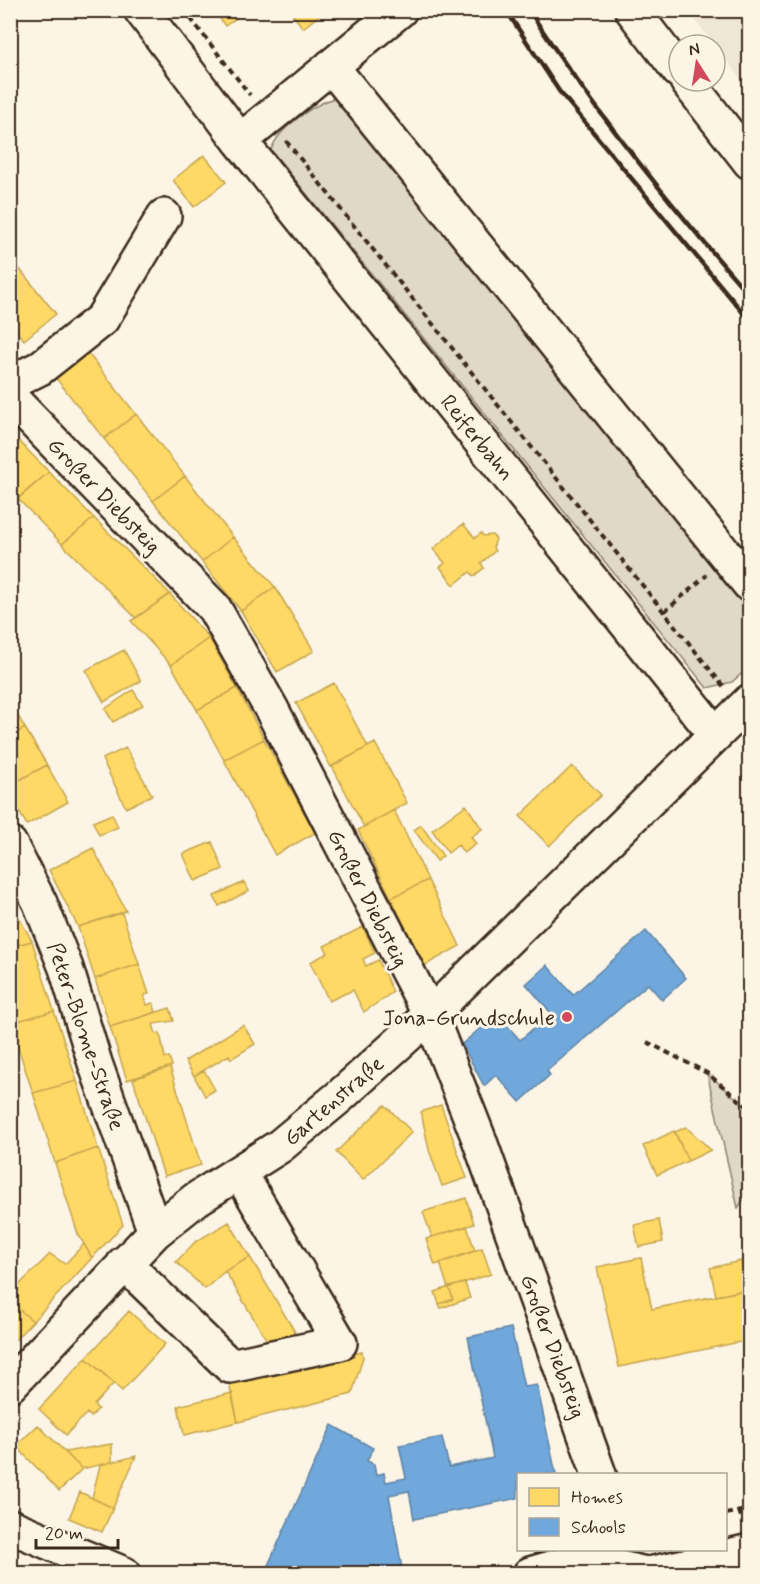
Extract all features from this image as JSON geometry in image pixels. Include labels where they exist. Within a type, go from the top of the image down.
[{"type":"street","name":"Reiferbahn","points":[[141,10],[240,141],[715,734]]},
{"type":"street","points":[[240,141],[400,10]]},
{"type":"street","points":[[632,10],[667,55]]},
{"type":"street","points":[[331,66],[750,585]]},
{"type":"street","points":[[696,93],[750,162]]},
{"type":"street","points":[[10,383],[40,368],[102,319],[164,216]]},
{"type":"street","name":"Großer Diebsteig","points":[[10,397],[214,608],[272,710],[430,1015],[479,1139],[599,1473]]},
{"type":"street","name":"Gartenstraße","points":[[10,1385],[155,1232],[195,1200],[280,1146],[339,1097],[430,1015],[746,705]]},
{"type":"street","name":"Peter-Blome-Straße","points":[[10,844],[40,903],[66,968],[95,1063],[155,1232]]},
{"type":"street","points":[[124,1263],[230,1366],[340,1343],[240,1173]]},
{"type":"street","points":[[10,1526],[124,1574]]},
{"type":"street","points":[[530,1574],[750,1551]]},
{"type":"path","points":[[184,10],[267,118],[664,612],[746,705]]},
{"type":"path","points":[[664,612],[727,558]]},
{"type":"path","points":[[647,1042],[706,1073],[750,1109]]},
{"type":"path","points":[[727,1514],[750,1509]]},
{"type":"shaded area","points":[[688,11],[749,11],[749,89],[727,61],[727,33],[705,33]]},
{"type":"shaded area","points":[[343,96],[749,593],[749,667],[732,682],[707,688],[271,150],[282,132],[301,116],[322,103]]},
{"type":"shaded area","points":[[707,1073],[749,1109],[749,1191],[738,1208]]},
{"type":"building: Homes","points":[[214,10],[248,10],[225,26]]},
{"type":"building: Homes","points":[[289,10],[326,10],[303,28]]},
{"type":"building: Homes","points":[[204,155],[226,182],[194,207],[173,180]]},
{"type":"building: Homes","points":[[14,262],[56,314],[24,340],[10,324],[10,265]]},
{"type":"building: Homes","points":[[87,352],[136,414],[104,439],[55,377]]},
{"type":"building: Homes","points":[[136,414],[185,476],[153,501],[104,439]]},
{"type":"building: Homes","points":[[10,432],[49,472],[18,498],[10,490]]},
{"type":"building: Homes","points":[[49,472],[94,518],[62,544],[18,499]]},
{"type":"building: Homes","points":[[185,476],[233,537],[202,562],[153,501]]},
{"type":"building: Homes","points":[[94,518],[170,594],[136,618],[62,544]]},
{"type":"building: Homes","points":[[463,524],[475,538],[481,533],[483,536],[492,535],[496,539],[493,548],[495,551],[481,563],[484,568],[474,576],[470,572],[454,585],[440,567],[445,563],[433,549]]},
{"type":"building: Homes","points":[[233,537],[275,587],[241,611],[202,562]]},
{"type":"building: Homes","points":[[275,587],[314,651],[277,672],[241,611]]},
{"type":"building: Homes","points":[[170,594],[209,638],[171,665],[131,621]]},
{"type":"building: Homes","points":[[209,638],[237,688],[197,710],[171,665]]},
{"type":"building: Homes","points":[[124,650],[141,681],[104,702],[86,670]]},
{"type":"building: Homes","points":[[334,683],[368,747],[331,767],[296,703]]},
{"type":"building: Homes","points":[[237,688],[264,739],[224,760],[197,710]]},
{"type":"building: Homes","points":[[133,690],[143,705],[113,722],[105,709]]},
{"type":"building: Homes","points":[[10,702],[25,728],[10,736]]},
{"type":"building: Homes","points":[[25,728],[47,765],[10,785],[10,736]]},
{"type":"building: Homes","points":[[264,739],[315,833],[275,855],[224,760]]},
{"type":"building: Homes","points":[[375,743],[407,803],[364,827],[332,766]]},
{"type":"building: Homes","points":[[126,748],[152,795],[126,808],[102,759]]},
{"type":"building: Homes","points":[[47,765],[68,802],[27,825],[10,797],[10,785]]},
{"type":"building: Homes","points":[[572,766],[601,795],[549,846],[520,816]]},
{"type":"building: Homes","points":[[466,805],[482,829],[471,837],[476,844],[464,853],[458,845],[448,853],[432,830]]},
{"type":"building: Homes","points":[[394,810],[428,880],[391,898],[358,830]]},
{"type":"building: Homes","points":[[112,814],[118,827],[99,835],[93,822]]},
{"type":"building: Homes","points":[[421,825],[443,856],[437,861],[414,830]]},
{"type":"building: Homes","points":[[212,842],[223,869],[195,881],[183,854]]},
{"type":"building: Homes","points":[[93,848],[126,911],[78,927],[49,870]]},
{"type":"building: Homes","points":[[428,880],[460,946],[424,966],[391,898]]},
{"type":"building: Homes","points":[[244,882],[249,891],[219,906],[214,896]]},
{"type":"building: Homes","points":[[10,901],[32,941],[10,947]]},
{"type":"building: Homes","points":[[122,913],[139,964],[95,979],[78,927]]},
{"type":"building: Homes","points":[[363,927],[375,953],[363,959],[366,966],[378,960],[393,992],[364,1012],[353,990],[329,1001],[310,962],[328,953],[324,946]]},
{"type":"building: Homes","points":[[32,941],[54,1011],[10,1023],[10,947]]},
{"type":"building: Homes","points":[[139,964],[149,994],[144,995],[147,1005],[153,1003],[156,1012],[110,1027],[95,979]]},
{"type":"building: Homes","points":[[170,1008],[174,1021],[153,1024],[156,1034],[160,1033],[165,1058],[169,1057],[172,1066],[127,1080],[110,1027]]},
{"type":"building: Homes","points":[[54,1011],[77,1081],[33,1093],[10,1023]]},
{"type":"building: Homes","points":[[243,1025],[255,1044],[231,1059],[229,1055],[194,1076],[185,1061]]},
{"type":"building: Homes","points":[[170,1067],[201,1165],[164,1176],[133,1079]]},
{"type":"building: Homes","points":[[204,1070],[215,1090],[205,1096],[194,1076]]},
{"type":"building: Homes","points":[[77,1081],[98,1148],[55,1163],[33,1093]]},
{"type":"building: Homes","points":[[385,1105],[412,1132],[363,1180],[336,1152]]},
{"type":"building: Homes","points":[[441,1105],[467,1178],[442,1186],[429,1150],[421,1112]]},
{"type":"building: Homes","points":[[686,1127],[711,1150],[688,1161],[675,1132]]},
{"type":"building: Homes","points":[[674,1131],[688,1161],[657,1175],[643,1146]]},
{"type":"building: Homes","points":[[98,1148],[123,1225],[92,1258],[78,1234],[55,1163]]},
{"type":"building: Homes","points":[[466,1198],[474,1224],[432,1237],[423,1212]]},
{"type":"building: Homes","points":[[659,1220],[663,1242],[639,1247],[634,1225]]},
{"type":"building: Homes","points":[[229,1222],[250,1257],[225,1271],[205,1289],[176,1262],[195,1242]]},
{"type":"building: Homes","points":[[467,1226],[475,1251],[435,1265],[426,1239]]},
{"type":"building: Homes","points":[[10,1241],[16,1254],[10,1256]]},
{"type":"building: Homes","points":[[84,1244],[92,1258],[33,1321],[10,1302],[10,1294],[50,1254],[65,1264]]},
{"type":"building: Homes","points":[[482,1248],[491,1274],[448,1288],[440,1263]]},
{"type":"building: Homes","points":[[250,1257],[295,1332],[271,1347],[225,1271]]},
{"type":"building: Homes","points":[[641,1258],[652,1309],[750,1289],[750,1340],[619,1367],[597,1267]]},
{"type":"building: Homes","points":[[741,1261],[747,1290],[716,1296],[710,1268]]},
{"type":"building: Homes","points":[[465,1283],[470,1298],[441,1308],[439,1304],[453,1299],[449,1287]]},
{"type":"building: Homes","points":[[449,1287],[453,1299],[439,1304],[435,1292]]},
{"type":"building: Homes","points":[[10,1302],[33,1321],[10,1345]]},
{"type":"building: Homes","points":[[129,1311],[165,1344],[122,1391],[86,1358]]},
{"type":"building: Homes","points":[[362,1352],[363,1357],[352,1394],[238,1422],[229,1383]]},
{"type":"building: Homes","points":[[86,1358],[114,1383],[94,1405],[98,1409],[91,1417],[87,1413],[66,1435],[39,1409]]},
{"type":"building: Homes","points":[[232,1393],[238,1422],[184,1435],[178,1406]]},
{"type":"building: Homes","points":[[38,1425],[82,1469],[59,1491],[16,1446]]},
{"type":"building: Homes","points":[[112,1444],[112,1462],[82,1469],[65,1452]]},
{"type":"building: Homes","points":[[136,1456],[113,1508],[92,1498],[100,1465]]},
{"type":"building: Homes","points":[[80,1492],[113,1508],[102,1532],[69,1518]]},
{"type":"building: Schools","points":[[646,931],[686,978],[662,1000],[648,984],[547,1071],[550,1075],[520,1102],[496,1075],[484,1086],[462,1044],[497,1014],[520,1040],[551,1013],[526,984],[547,965],[573,995]]},
{"type":"building: Schools","points":[[511,1328],[524,1387],[537,1385],[556,1473],[517,1473],[517,1498],[414,1519],[409,1491],[389,1495],[403,1574],[264,1574],[332,1425],[373,1448],[367,1461],[374,1464],[376,1475],[384,1473],[386,1482],[406,1478],[399,1445],[442,1437],[449,1467],[493,1458],[468,1337]]},
{"type":"railway","points":[[506,10],[559,91],[750,321]]},
{"type":"railway","points":[[529,10],[607,121],[691,227],[750,296]]},
{"type":"place","name":"Jona-Grundschule","points":[[567,1017]]}]
